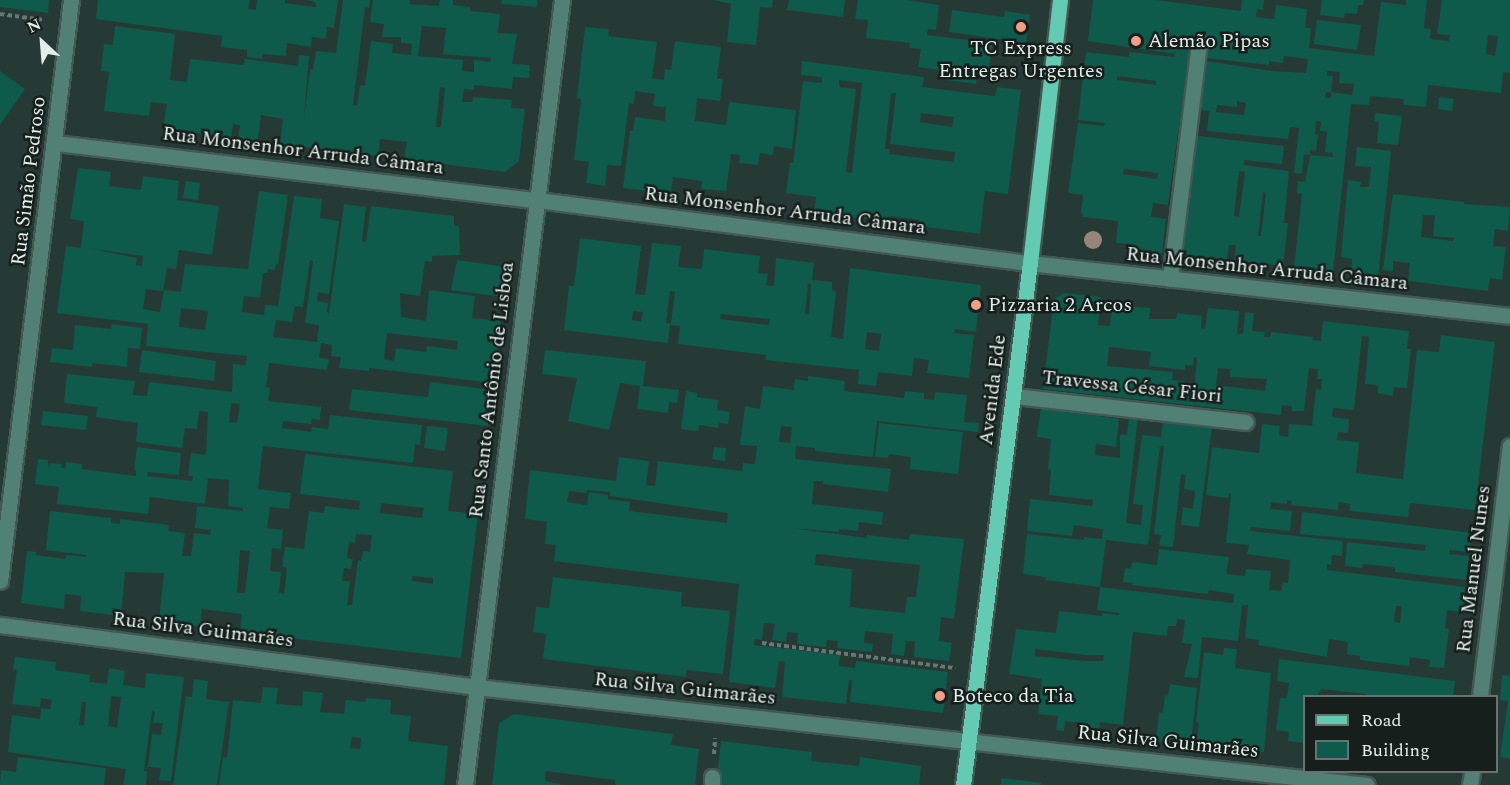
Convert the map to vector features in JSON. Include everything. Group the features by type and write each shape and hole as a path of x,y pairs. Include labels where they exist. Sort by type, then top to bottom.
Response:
{"main road":[{"name":"Avenida Ede","path":"963,785 1014,396 1060,0"}],"street":[{"name":"Rua Simão Pedroso","path":"0,581 56,142 71,0"},
{"name":"Rua Santo Antônio de Lisboa","path":"465,785 562,0"},
{"path":"1170,279 1199,43"},
{"name":"Rua Monsenhor Arruda Câmara","path":"56,142 1030,263 1510,316"},
{"name":"Travessa César Fiori","path":"1014,396 1246,422"},
{"name":"Rua Manuel Nunes","path":"1480,695 1510,446"},
{"name":"Rua Silva Guimarães","path":"0,625 476,687 1367,785"}],"path":[{"path":"0,14 69,23"},
{"path":"762,643 978,671"},
{"path":"712,781 716,713"}],"building":[{"path":"0,0 49,0 48,13 0,7"},
{"path":"98,0 250,0 248,9 256,10 257,0 285,0 285,3 316,7 316,3 307,0 338,0 334,28 327,27 326,39 312,37 311,47 287,43 286,56 262,54 262,59 247,57 247,50 221,47 222,36 96,19"},
{"path":"343,0 370,0 369,8 365,7 353,105 357,106 360,85 365,86 371,41 393,44 392,53 411,55 412,44 401,43 401,37 382,37 384,24 370,22 373,0 410,0 410,4 439,6 440,0 453,0 453,5 470,7 470,11 500,14 498,33 517,34 512,64 530,65 529,78 513,77 512,89 474,85 474,90 464,89 462,102 472,102 473,97 512,100 511,108 525,109 519,161 505,172 404,159 407,142 380,139 378,156 280,144 283,119 261,115 258,141 238,138 240,125 233,124 231,138 163,128 167,104 151,102 149,116 104,111 109,72 101,71 104,44 113,45 115,26 175,34 170,80 187,82 190,59 244,65 245,59 298,66 299,55 309,56 304,119 310,69 313,70 316,51 336,53","holes":["422,26 446,28 443,54 491,58 490,62 474,60 474,72 462,71 463,60 418,56","440,87 445,88 441,127 436,127"]},
{"path":"502,0 538,0 537,7 501,4"},
{"path":"714,0 773,0 772,8 760,7 756,45 727,42 731,4"},
{"path":"789,0 845,0 843,17 787,10"},
{"path":"858,0 908,0 939,5 936,30 928,29 927,35 992,43 988,76 977,75 976,84 946,80 947,71 918,67 921,49 909,48 910,43 866,38 868,20 855,19"},
{"path":"1093,0 1156,0 1241,11 1242,0 1264,0 1263,10 1257,9 1256,17 1274,19 1276,5 1307,9 1305,28 1311,28 1309,48 1374,56 1381,2 1406,5 1406,0 1427,0 1424,28 1431,29 1430,39 1449,41 1450,35 1437,34 1442,0 1510,0 1510,73 1503,72 1501,93 1428,85 1426,107 1403,105 1404,99 1370,96 1369,105 1351,104 1333,272 1294,268 1302,194 1297,193 1298,181 1305,182 1310,155 1304,154 1302,174 1294,173 1299,128 1290,127 1288,139 1207,131 1209,111 1200,110 1206,61 1272,71 1306,73 1308,59 1284,56 1283,63 1269,61 1269,65 1207,58 1209,36 1192,34 1168,205 1153,203 1151,217 1166,219 1162,254 1136,250 1136,245 1116,243 1118,221 1083,217 1081,213 1083,195 1068,193 1078,123 1104,126 1105,123 1078,120 1086,52 1129,57 1129,52 1175,57 1175,54 1088,41","holes":["1488,35 1498,36 1495,56 1486,54","1327,71 1340,72 1339,83 1354,84 1352,95 1331,92 1333,76 1327,76","1117,76 1156,81 1156,85 1117,80","1326,92 1331,92 1331,98 1325,98","1237,101 1246,103 1244,115 1216,112 1217,105 1237,107","1316,121 1321,122 1320,131 1327,132 1325,152 1333,153 1333,157 1310,155 1310,150 1316,151 1318,134 1315,134","1124,169 1158,173 1157,179 1123,174"]},
{"path":"1322,0 1364,0 1363,5 1358,5 1357,14 1345,13 1344,18 1320,15"},
{"path":"952,10 1004,17 1005,11 1030,15 1026,43 949,32"},
{"path":"1317,20 1361,25 1357,50 1314,44"},
{"path":"585,27 609,29 608,36 657,42 652,78 664,80 665,69 671,70 675,41 721,47 717,78 723,79 720,101 697,98 695,121 726,125 729,102 796,110 792,149 774,146 773,155 760,153 758,165 739,163 740,155 731,154 726,191 701,189 702,181 673,177 671,194 623,188 630,131 633,131 635,117 665,121 666,107 653,106 655,94 635,91 634,104 629,103 621,166 607,165 605,186 586,183 589,162 574,160 581,99 577,98"},
{"path":"802,61 924,77 922,87 995,96 997,87 1021,90 1008,194 985,191 980,234 919,226 920,220 890,216 889,222 814,212 816,197 786,193 790,163 793,163 803,81 822,83 822,77 801,75","holes":["839,80 862,83 852,173 846,172 856,89 839,87","891,93 896,93 890,144 955,152 954,162 889,154 890,149 885,149","921,113 954,117 952,127 920,122"]},
{"path":"0,71 25,89 0,125"},
{"path":"1439,97 1454,99 1452,111 1438,109"},
{"path":"1375,113 1402,116 1398,145 1377,143 1379,122 1374,121"},
{"path":"1197,136 1284,146 1282,164 1244,160 1244,165 1289,171 1284,223 1288,223 1283,266 1234,260 1236,245 1229,245 1227,259 1182,254","holes":["1239,171 1245,172 1239,217 1234,216","1263,192 1266,193 1261,236 1258,236"]},
{"path":"1357,147 1391,151 1378,278 1351,274 1352,259 1341,257 1348,180 1361,182 1360,187 1369,187 1371,167 1355,166"},
{"path":"78,168 111,172 109,186 141,190 143,176 179,181 177,200 219,206 212,255 179,250 176,269 167,268 163,291 146,289 143,309 160,312 164,290 181,292 185,264 248,269 259,191 288,195 278,265 276,264 275,270 268,269 267,273 263,273 260,298 244,296 242,312 264,315 265,305 278,306 294,196 322,199 320,218 339,221 329,294 318,292 317,301 328,303 327,312 329,313 344,204 366,207 362,241 366,242 371,206 454,216 454,226 459,226 460,255 432,256 432,262 425,261 420,296 400,293 401,317 426,321 429,290 475,296 472,318 501,321 493,383 369,368 369,371 339,368 341,357 331,356 332,345 321,343 319,358 329,359 327,370 269,363 266,387 270,388 268,401 321,407 320,420 312,419 311,424 283,421 282,428 311,432 312,427 328,429 330,415 422,425 420,445 415,444 413,463 263,446 258,489 291,493 289,509 270,507 267,528 283,530 281,549 272,548 270,571 281,572 279,593 284,594 287,568 282,567 285,547 304,549 309,511 324,513 325,506 359,510 360,501 300,494 305,454 453,471 448,511 478,514 461,658 240,632 242,614 202,609 200,627 159,621 164,573 125,572 121,616 80,611 81,596 65,594 64,609 21,603 27,551 36,552 36,555 65,559 66,555 86,557 86,555 46,550 50,511 111,518 111,523 120,524 120,519 169,525 168,531 185,533 182,556 191,556 194,533 210,535 211,530 195,528 197,506 243,511 243,508 228,506 229,480 208,478 205,504 150,497 148,514 57,504 59,487 35,484 38,459 48,460 49,469 50,463 62,464 61,468 66,468 66,462 82,464 82,469 136,476 134,470 137,447 181,453 179,475 148,472 147,476 192,481 193,476 188,476 191,453 206,455 208,412 199,411 197,429 185,428 182,448 136,442 138,423 96,417 97,407 64,403 67,374 135,381 133,395 147,396 149,382 232,392 233,364 245,365 247,356 146,346 148,324 57,313 66,246 81,248 84,221 70,219","holes":["87,248 143,256 142,266 136,265 137,258","310,260 313,261 305,323 319,325 317,342 273,337 276,320 292,322 295,306 303,307","181,308 208,311 205,330 179,327","387,333 458,341 457,350 427,346 426,352 396,348 394,361 384,359","231,403 240,404 237,423 229,422","381,503 424,508 422,518 380,513","356,534 372,535 370,552 363,551 361,561 358,560 352,605 347,605 350,581 342,581 344,568 351,569 353,559 347,558 349,542 355,543","240,550 250,551 245,593 237,593","412,576 433,578 433,584 412,581"]},
{"path":"186,181 200,183 198,200 183,198"},
{"path":"1393,194 1464,202 1464,204 1510,207 1508,231 1495,229 1493,246 1506,247 1502,280 1490,278 1488,291 1408,281 1410,263 1393,261 1393,271 1383,270","holes":["1423,215 1435,215 1433,236 1454,238 1453,241 1421,237"]},
{"path":"580,238 641,246 635,294 645,295 652,243 681,246 678,267 702,269 704,249 760,256 758,273 768,274 766,285 774,286 776,258 814,263 812,280 832,282 832,290 836,291 831,337 843,339 850,268 981,285 976,332 955,329 954,333 974,335 969,378 927,373 929,360 914,358 912,376 878,372 876,386 858,384 859,370 765,360 766,355 678,344 680,326 670,325 668,343 564,330 569,286 574,286","holes":["808,284 811,284 809,314 805,314","670,291 675,292 671,323 666,323","633,311 643,312 641,322 632,320","721,314 770,319 769,325 720,319","867,332 881,334 879,351 865,349"]},
{"path":"457,260 507,267 504,297 451,290"},
{"path":"1064,293 1101,297 1098,325 1110,326 1112,305 1150,308 1149,319 1176,319 1177,313 1202,316 1201,328 1205,329 1208,308 1239,311 1237,334 1243,334 1245,312 1254,313 1252,331 1265,332 1264,337 1270,337 1271,332 1313,337 1312,340 1321,341 1323,321 1409,331 1407,349 1411,349 1407,388 1394,387 1393,396 1378,393 1378,385 1365,384 1369,337 1362,336 1354,410 1333,408 1332,417 1349,419 1348,433 1338,432 1337,440 1359,442 1356,473 1403,479 1417,350 1439,352 1441,335 1495,342 1475,510 1410,503 1408,517 1350,511 1350,504 1339,502 1338,510 1291,505 1292,501 1287,500 1287,504 1271,502 1270,509 1292,511 1290,531 1251,527 1250,531 1343,541 1342,556 1332,555 1331,565 1327,564 1327,570 1465,587 1463,612 1447,610 1445,628 1449,629 1444,668 1429,667 1430,660 1410,657 1409,666 1360,660 1360,656 1347,654 1348,642 1329,639 1327,657 1258,645 1259,640 1245,638 1248,605 1242,605 1238,641 1202,637 1198,678 1184,677 1192,644 1182,643 1185,620 1177,619 1176,626 1168,626 1167,636 1133,632 1123,725 1100,722 1099,735 1088,733 1089,724 1065,721 1064,731 1056,730 1058,716 1038,714 1042,679 1009,674 1016,629 1056,633 1059,611 1102,616 1102,613 1119,615 1119,613 1097,610 1100,587 1233,603 1234,594 1209,590 1208,594 1123,582 1125,568 1131,569 1132,562 1157,565 1159,549 1229,557 1226,574 1245,576 1246,569 1271,571 1269,590 1281,591 1283,582 1288,583 1290,560 1247,554 1249,545 1226,543 1231,493 1228,498 1206,495 1212,447 1259,453 1262,424 1280,426 1279,435 1288,437 1289,424 1312,426 1316,389 1321,390 1322,379 1317,379 1318,369 1309,368 1304,411 1292,411 1292,406 1282,405 1281,415 1043,389 1054,299","holes":["1109,347 1151,352 1149,366 1185,370 1185,365 1193,365 1194,358 1197,357 1194,391 1183,390 1185,381 1172,380 1173,372 1107,366","1218,368 1230,369 1230,377 1267,379 1265,391 1216,385","1396,606 1402,606 1400,623 1394,622","1035,649 1104,655 1103,661 1035,656"]},
{"path":"112,324 142,328 140,349 128,348 127,367 92,363 92,367 50,362 52,348 73,350 75,325 111,329"},
{"path":"142,350 216,361 214,381 139,372"},
{"path":"545,350 646,361 643,386 679,390 677,403 669,402 668,413 637,409 640,386 620,383 609,430 568,421 577,378 542,374"},
{"path":"808,376 845,381 844,391 904,398 905,391 924,393 924,399 934,400 935,392 967,395 964,422 979,423 978,432 877,421 873,457 815,451 815,448 796,446 795,459 891,469 888,492 814,481 812,504 883,512 882,525 859,522 858,531 839,529 839,532 791,528 867,538 867,535 909,540 910,534 964,539 954,619 941,617 939,641 952,643 949,661 914,657 915,642 906,641 904,656 891,654 893,634 865,631 864,643 873,644 872,652 837,648 838,641 827,640 826,647 797,644 798,633 787,632 786,642 772,640 775,624 764,623 762,640 755,639 754,645 840,655 839,666 855,668 856,661 948,672 943,713 850,702 852,681 849,680 846,704 782,697 785,662 779,661 775,688 729,682 739,584 554,561 556,545 545,544 547,522 525,519 530,470 616,481 619,457 649,461 646,485 655,486 658,461 742,471 743,463 755,464 757,446 740,445 745,406 760,409 763,386 794,390 795,379 808,381","holes":["781,426 792,427 790,443 779,442","587,490 610,492 610,496 728,513 727,523 629,511 630,502 608,499 608,495 589,492 587,505 567,502 569,491 587,493","816,554 920,565 916,597 907,597 905,613 850,607 852,569 815,565"]},
{"path":"430,382 492,390 488,426 349,410 352,389 428,397"},
{"path":"686,391 697,393 697,397 718,400 717,410 730,412 728,424 719,423 718,428 699,425 698,431 681,429"},
{"path":"1041,407 1119,419 1116,447 1096,444 1095,455 1120,458 1120,435 1127,435 1129,417 1138,418 1126,523 1141,525 1143,505 1133,504 1142,435 1161,437 1163,421 1212,426 1199,527 1181,525 1183,507 1193,509 1195,491 1184,489 1186,475 1181,474 1173,547 1159,546 1161,535 1154,534 1164,446 1160,446 1148,545 1106,540 1100,587 1045,580 1046,577 1023,574 1027,534 1084,540 1084,537 1102,539 1103,529 1074,525 1072,536 1027,531 1030,499 1092,506 1093,500 1049,495 1051,470 1048,469 1051,439 1037,437"},
{"path":"43,411 88,416 86,430 41,425"},
{"path":"879,423 963,432 958,474 910,469 911,457 889,454 888,458 875,457"},
{"path":"427,426 448,428 445,451 424,448"},
{"path":"714,447 726,448 725,461 712,459"},
{"path":"1302,512 1472,533 1470,552 1450,550 1449,554 1469,556 1466,580 1395,572 1395,567 1363,564 1362,568 1345,566 1347,542 1425,551 1426,545 1300,534"},
{"path":"553,577 682,592 681,606 730,611 723,674 686,670 686,677 543,659 546,634 533,632 536,607 549,608"},
{"path":"1224,648 1237,649 1235,668 1271,673 1264,752 1196,745 1199,722 1196,722 1204,652 1223,655"},
{"path":"15,657 56,662 55,670 90,675 89,682 107,684 109,668 125,671 123,685 145,688 146,673 184,677 171,781 159,780 161,768 148,767 152,734 161,735 163,723 153,723 155,712 152,711 144,771 147,771 146,785 123,785 126,769 8,752 12,715 40,719 41,708 50,709 52,700 41,698 40,707 12,704 17,670 13,669","holes":["111,696 121,697 117,728 108,726","82,702 86,702 84,726 79,725"]},
{"path":"1279,659 1455,681 1453,695 1366,695 1321,689 1318,695 1303,695 1303,743 1288,741 1289,732 1276,730 1280,698 1287,698 1289,683 1277,681"},
{"path":"1502,675 1510,676 1510,759 1500,757 1508,701 1500,700"},
{"path":"194,679 208,681 206,699 229,702 217,785 173,785 186,696 192,697"},
{"path":"1170,684 1197,688 1191,744 1156,741 1159,712 1163,713 1165,695 1168,696"},
{"path":"263,687 278,688 276,704 302,706 303,691 323,693 320,712 344,714 346,700 365,702 366,698 391,700 390,714 411,716 408,741 448,746 444,785 219,785 223,757 227,758 233,700 261,703","holes":["352,737 361,738 360,749 350,748"]},
{"path":"514,714 673,734 671,745 699,749 695,785 615,785 615,780 546,771 545,781 564,785 492,785 499,723"},
{"path":"721,741 812,752 811,761 859,766 860,757 921,766 919,785 716,785"},
{"path":"18,757 106,768 104,785 0,785 1,770 16,772"},
{"path":"1001,778 1042,783 1041,785 1001,785"}],"place":[{"name":"TC Express Entregas Urgentes","path":"1021,27"},
{"name":"Alemão Pipas","path":"1136,41"},
{"name":"Pizzaria 2 Arcos","path":"976,305"},
{"name":"Boteco da Tia","path":"940,696"}]}
